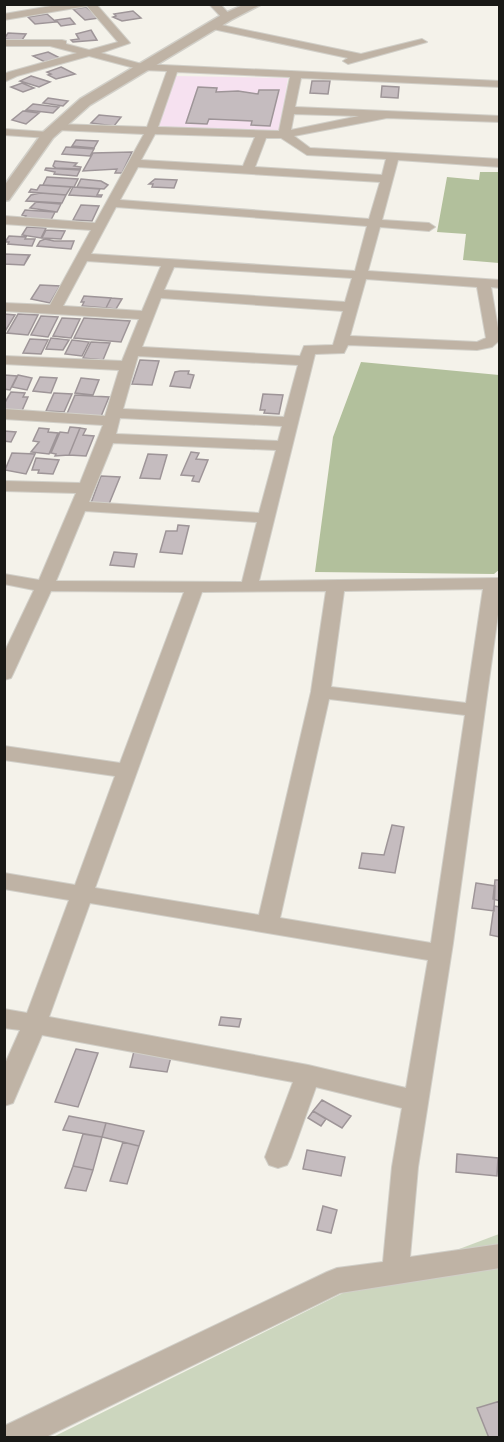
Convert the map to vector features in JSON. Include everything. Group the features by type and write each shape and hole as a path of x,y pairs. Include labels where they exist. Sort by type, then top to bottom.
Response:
{"street":[{"path":"4,17 58,6 84,4"},
{"path":"90,4 125,43"},
{"path":"214,4 227,17"},
{"path":"4,197 52,131 85,102 227,17 256,4"},
{"path":"212,26 359,57"},
{"path":"309,76 359,57 422,42"},
{"path":"4,43 125,43"},
{"path":"4,50 45,43 142,67 309,76 421,98 500,119"},
{"path":"7,75 125,43"},
{"path":"54,310 151,131 172,69"},
{"path":"284,135 296,75"},
{"path":"4,132 151,131 284,135 388,114 421,98 500,84"},
{"path":"289,110 388,114"},
{"path":"248,170 262,134"},
{"path":"284,135 307,151 500,163"},
{"path":"249,587 309,349 339,350 362,275 393,156"},
{"path":"134,163 387,179"},
{"path":"112,203 429,227"},
{"path":"4,220 99,227"},
{"path":"83,257 500,284"},
{"path":"4,674 45,585 107,438 130,358 169,262"},
{"path":"343,340 477,346 487,344 493,339 483,283"},
{"path":"156,294 352,307"},
{"path":"4,306 147,315"},
{"path":"4,360 130,358 305,361"},
{"path":"4,414 290,422"},
{"path":"107,438 284,446"},
{"path":"4,486 85,488"},
{"path":"78,506 266,518"},
{"path":"4,579 45,585 249,587 496,583 405,1167 395,1272"},
{"path":"4,1096 34,1025 195,586"},
{"path":"268,924 321,692 336,586"},
{"path":"321,692 475,710"},
{"path":"4,753 127,771"},
{"path":"4,881 440,953"},
{"path":"4,1018 308,1075 415,1101"},
{"path":"278,1157 308,1075"},
{"path":"11,1437 337,1281 500,1256"}],"shaded area":[{"path":"175,76 288,78 279,132 158,128"}],"green space":[{"path":"480,172 499,172 499,263 463,260 466,234 437,232 447,177 479,180"},
{"path":"361,362 499,375 500,569 494,574 315,572 333,437"},
{"path":"499,1234 499,1437 51,1438 345,1292"}],"building":[{"path":"86,7 99,18 85,20 73,9"},
{"path":"133,11 141,18 122,21 113,17 116,16 114,14"},
{"path":"47,14 56,22 35,24 28,17"},
{"path":"70,18 75,24 61,26 56,20"},
{"path":"91,30 97,40 73,42 71,40 79,39 76,34"},
{"path":"8,33 26,34 22,40 12,41 4,39"},
{"path":"48,52 60,58 45,62 33,56"},
{"path":"61,67 75,74 56,79 48,75 51,74 47,72"},
{"path":"31,76 50,82 39,87 20,81"},
{"path":"312,81 330,81 328,94 310,93"},
{"path":"22,83 34,88 23,92 11,87"},
{"path":"382,86 399,87 398,98 381,97"},
{"path":"198,87 217,88 216,92 238,91 258,94 259,90 279,90 270,126 251,125 252,121 209,119 207,124 186,123"},
{"path":"48,98 68,101 63,106 43,103"},
{"path":"33,104 59,107 53,113 26,110"},
{"path":"23,111 39,113 26,124 12,120"},
{"path":"99,115 121,117 114,126 91,123"},
{"path":"76,140 98,141 94,148 72,146"},
{"path":"66,147 94,149 90,156 62,154"},
{"path":"132,152 122,173 115,173 117,169 83,171 93,153"},
{"path":"55,161 77,163 74,166 81,167 80,169 56,168 53,166"},
{"path":"46,168 80,170 77,176 54,174 55,172 45,170"},
{"path":"47,177 78,179 74,187 43,185"},
{"path":"81,179 101,181 108,185 104,189 77,187"},
{"path":"155,179 177,180 174,188 152,187 153,184 149,184"},
{"path":"40,185 71,187 66,195 29,192 31,189 37,190"},
{"path":"73,187 100,189 97,195 102,195 101,197 69,195"},
{"path":"40,193 66,195 62,203 26,201 31,195"},
{"path":"36,202 61,204 57,212 30,208"},
{"path":"81,205 99,206 92,221 73,220"},
{"path":"25,210 55,212 51,220 24,218 26,216 22,215"},
{"path":"27,227 46,228 41,238 22,235"},
{"path":"46,230 65,231 61,239 42,238"},
{"path":"9,236 35,239 32,246 8,244 9,242 5,242"},
{"path":"45,239 74,241 71,249 37,246"},
{"path":"4,254 29,255 24,265 4,264"},
{"path":"4,254 30,255 24,265 4,264"},
{"path":"40,285 60,286 50,303 31,299"},
{"path":"84,296 111,298 106,308 82,306"},
{"path":"111,298 122,299 116,309 106,308"},
{"path":"4,314 15,315 4,333"},
{"path":"18,314 38,315 28,335 7,333"},
{"path":"41,316 58,317 48,337 31,335"},
{"path":"62,318 80,319 71,338 53,336"},
{"path":"84,318 130,321 121,342 74,338"},
{"path":"51,338 69,340 63,350 46,349"},
{"path":"30,339 48,340 41,354 23,353"},
{"path":"72,340 89,342 82,356 65,354"},
{"path":"91,342 110,343 103,360 83,358"},
{"path":"140,360 159,361 152,385 132,384"},
{"path":"189,371 188,374 194,375 190,388 170,386 175,372"},
{"path":"4,375 17,376 10,390 4,389"},
{"path":"18,375 32,378 27,390 12,387"},
{"path":"40,377 57,378 51,393 33,391"},
{"path":"81,378 99,380 93,395 75,393"},
{"path":"11,392 25,393 23,397 28,397 21,413 4,414 4,404"},
{"path":"54,393 72,394 64,412 46,411"},
{"path":"263,394 283,395 279,414 264,413 265,410 260,410"},
{"path":"75,395 109,397 100,419 66,416"},
{"path":"70,427 80,428 69,455 55,456 56,454 51,453 60,432 68,433"},
{"path":"39,428 58,433 49,454 31,452 39,442 33,441"},
{"path":"80,428 86,429 83,435 94,436 86,456 69,455"},
{"path":"4,431 16,432 11,442 4,441"},
{"path":"191,452 199,453 196,459 208,460 199,482 192,481 194,476 181,475"},
{"path":"12,453 35,454 26,474 5,470"},
{"path":"148,454 167,455 160,479 140,478"},
{"path":"36,458 59,460 53,474 38,473 39,470 32,470"},
{"path":"101,476 120,477 109,504 91,503"},
{"path":"178,525 189,526 182,554 160,552 166,531 177,531"},
{"path":"114,552 137,554 134,567 110,565"},
{"path":"392,825 404,827 395,873 359,868 362,853 384,855"},
{"path":"495,880 500,880 500,901 493,899"},
{"path":"476,883 495,886 494,911 472,908"},
{"path":"494,906 500,907 500,937 490,935"},
{"path":"221,1017 241,1019 239,1027 219,1025"},
{"path":"76,1049 98,1053 78,1107 55,1102"},
{"path":"134,1051 171,1057 167,1072 130,1067"},
{"path":"322,1100 351,1116 342,1128 313,1111"},
{"path":"313,1111 326,1119 321,1126 308,1118"},
{"path":"69,1116 106,1123 102,1137 63,1130"},
{"path":"106,1123 144,1131 139,1146 102,1137"},
{"path":"83,1134 102,1137 93,1170 73,1166"},
{"path":"123,1142 139,1146 127,1184 110,1181"},
{"path":"307,1150 345,1157 341,1176 303,1169"},
{"path":"457,1154 498,1158 497,1176 456,1172"},
{"path":"73,1166 93,1170 86,1191 65,1188"},
{"path":"323,1206 337,1210 331,1233 317,1230"},
{"path":"500,1401 500,1438 489,1438 477,1408"}]}
